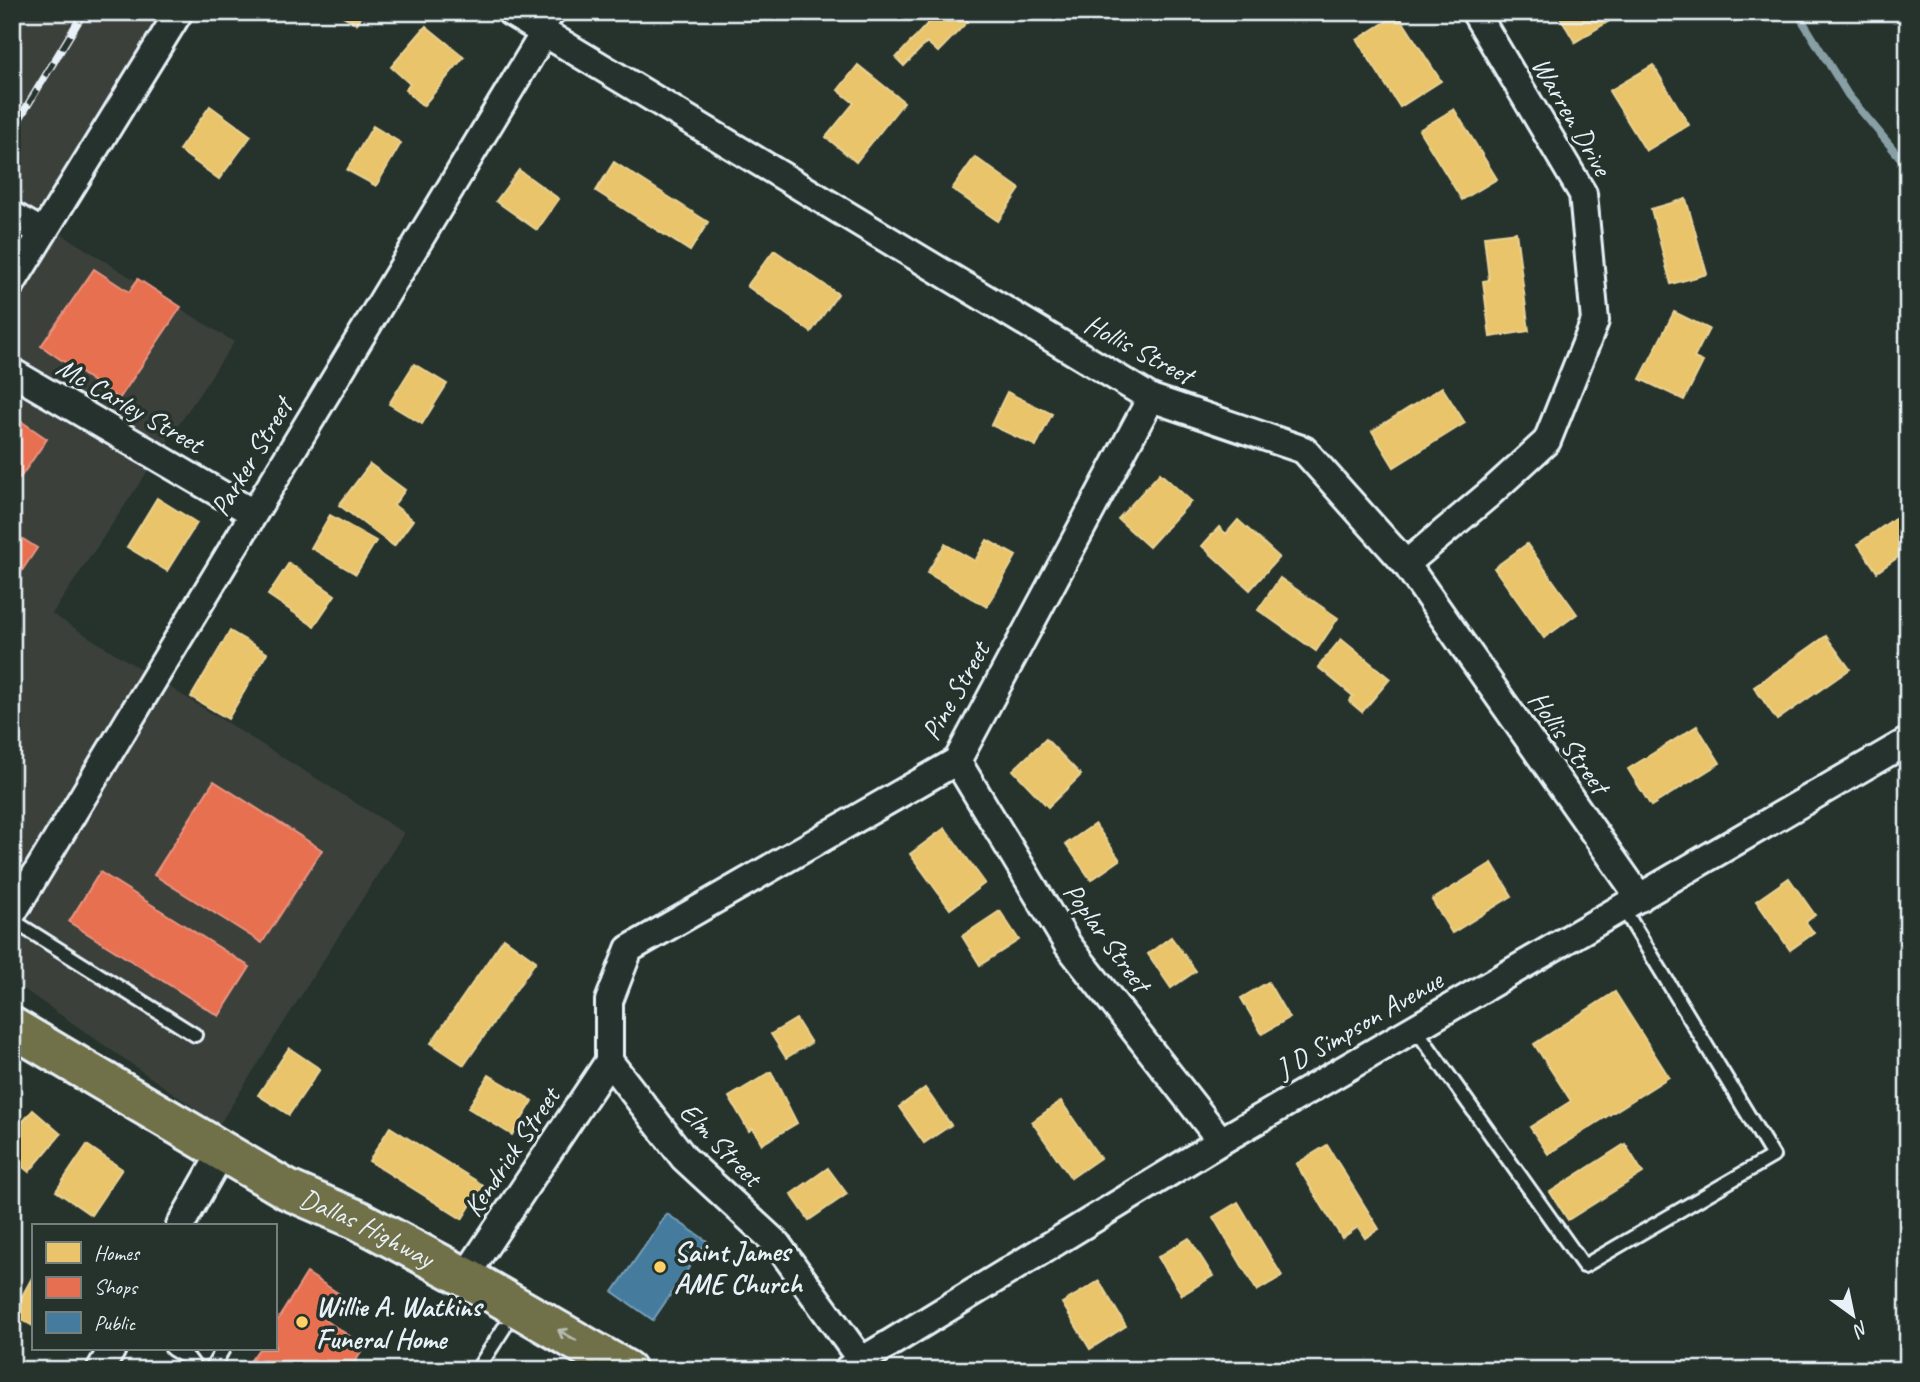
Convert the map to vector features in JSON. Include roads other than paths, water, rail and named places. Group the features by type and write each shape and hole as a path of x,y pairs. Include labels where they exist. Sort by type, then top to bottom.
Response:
{"main road":[{"name":"Dallas Highway","path":"12,1027 288,1190 358,1220 465,1277 626,1370"},
{"name":"Dallas Highway","path":"288,1190 348,1235 574,1370"}],"street":[{"path":"12,283 179,12"},
{"name":"Hollis Street","path":"510,12 552,23 1151,398 1304,450 1405,564 1632,903"},
{"name":"Warren Drive","path":"1405,564 1488,495 1547,440 1595,321 1583,194 1475,12"},
{"name":"Parker Street","path":"12,914 552,23"},
{"path":"12,215 43,233"},
{"name":"Mc Carley Street","path":"12,372 253,513"},
{"name":"Pine Street","path":"609,1061 609,1001 629,949 957,761 1151,398"},
{"name":"J D Simpson Avenue","path":"854,1365 1221,1141 1905,748"},
{"name":"Poplar Street","path":"957,761 1069,945 1221,1141"},
{"name":"Kendrick Street","path":"465,1277 609,1061"},
{"name":"Elm Street","path":"609,1061 684,1158 777,1244 854,1365"},
{"path":"181,1224 222,1152"},
{"path":"100,1370 111,1350"}],"lane":[{"path":"1415,1028 1584,1266 1773,1156 1632,903"},
{"path":"12,920 195,1035"},
{"path":"477,1370 504,1328"},
{"path":"174,1350 189,1359 197,1370"},
{"path":"211,1370 222,1350"}],"waterway":[{"path":"1797,12 1848,95 1908,167"}],"railway":[{"path":"12,131 84,12"}],"place":[{"name":"Saint James AME Church","path":"660,1267"},
{"name":"Willie A. Watkins Funeral Home","path":"302,1322"}]}
